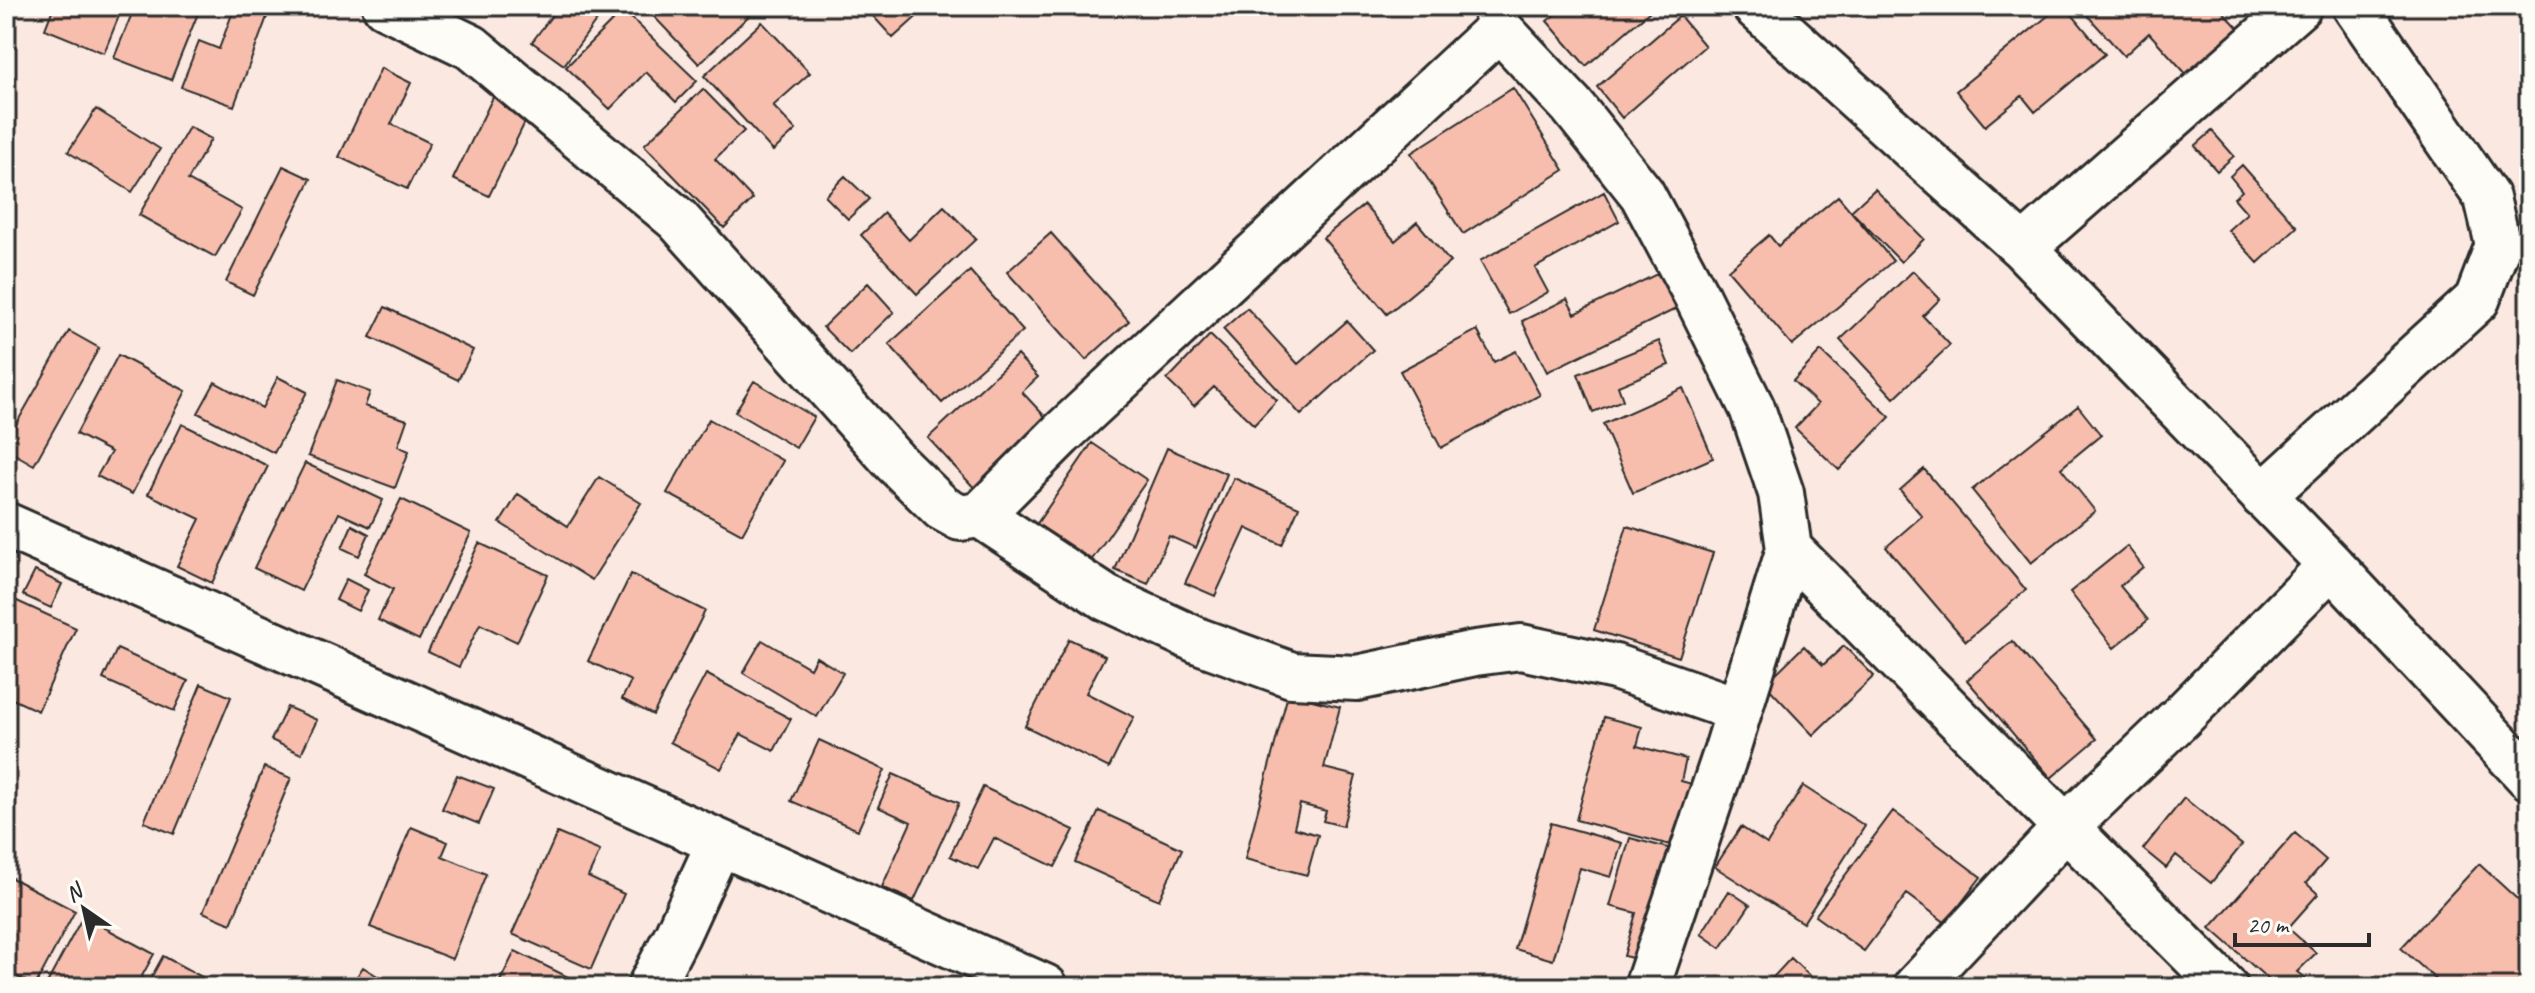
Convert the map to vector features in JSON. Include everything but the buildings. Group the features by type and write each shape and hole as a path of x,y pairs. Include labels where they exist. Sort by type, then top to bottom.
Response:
{"street":[{"path":"385,6 471,47 677,219 894,461 942,508 960,518 980,515 1497,17 1642,194 1752,408 1781,493 1789,549 1647,987"},
{"path":"2023,248 2299,6"},
{"path":"2263,496 2477,300 2498,245 2487,198 2355,6"},
{"path":"1767,10 2023,248 2523,759"},
{"path":"980,515 1106,598 1199,641 1292,675 1357,678 1475,653 1521,647 1615,667 1739,710"},
{"path":"6,525 1045,987"},
{"path":"1789,549 2225,987"},
{"path":"1916,987 2065,828 2181,717 2331,565"},
{"path":"650,987 719,843"}]}
